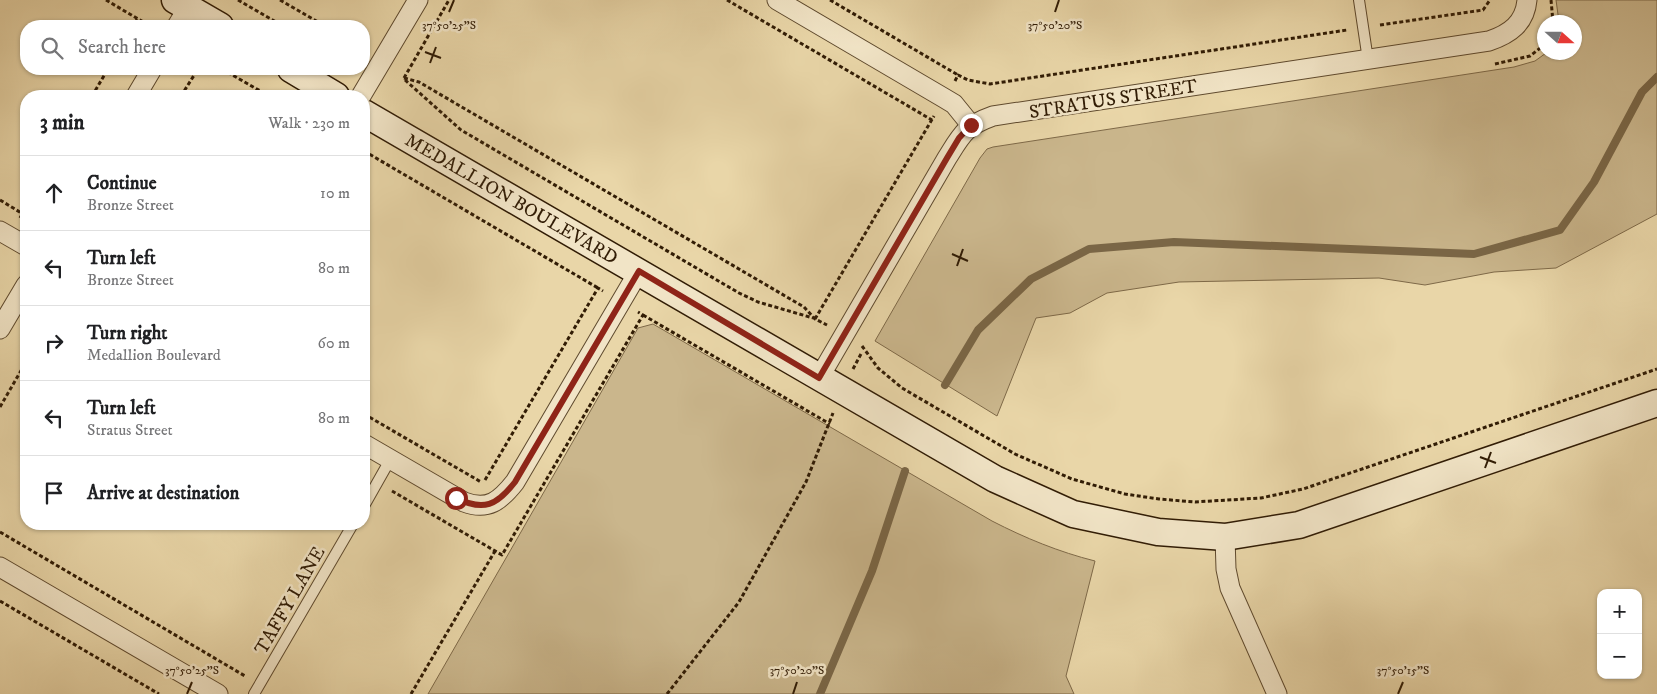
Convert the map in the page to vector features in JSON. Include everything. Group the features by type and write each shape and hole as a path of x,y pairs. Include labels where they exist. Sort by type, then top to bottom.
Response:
{"street":[{"path":"366,90 418,0"},
{"path":"777,0 954,104 971,125"},
{"name":"STRATUS STREET","path":"830,384 951,151 959,138 971,125 993,116 1489,41 1502,36 1518,25 1523,16 1526,0"},
{"path":"180,11 204,20"},
{"path":"140,90 148,75"},
{"path":"301,75 326,90"},
{"name":"MEDALLION BOULEVARD","path":"370,116 995,479 1073,514 1158,532 1225,537 1298,525 1657,403"},
{"path":"0,232 20,243"},
{"path":"370,448 456,498 472,505 489,505 497,501 507,493 515,482 639,271"},
{"path":"0,329 20,294"},
{"path":"1225,537 1226,569 1230,588 1276,694"},
{"path":"0,567 218,694"}],"lane":[{"path":"1359,0 1368,60"},
{"path":"370,495 390,460"},
{"name":"TAFFY LANE","path":"254,694 350,530"}],"path":[{"path":"106,0 137,19"},
{"path":"238,0 273,20"},
{"path":"280,0 315,20"},
{"path":"404,78 449,0"},
{"path":"727,0 932,120"},
{"path":"830,0 958,75"},
{"path":"1550,0 1552,15"},
{"path":"1494,64 1530,56 1537,50"},
{"path":"96,90 104,75"},
{"path":"186,90 194,75"},
{"path":"233,75 259,90"},
{"path":"404,78 419,82 804,307 815,319 758,302 731,288 461,130 404,78"},
{"path":"370,155 830,424"},
{"path":"0,200 20,213"},
{"path":"370,417 483,483 598,288"},
{"path":"617,359 643,315"},
{"path":"667,694 739,602 806,482 830,424 830,384 864,348 878,368 902,388 1015,454 1045,469 1125,494 1195,502 1261,498 1302,489 1657,369"},
{"path":"0,407 20,372"},
{"path":"0,532 260,684"},
{"path":"411,694 495,551"},
{"path":"0,601 159,694"}],"shaded area":[{"path":"1556,0 1657,0 1657,214 1556,268 1494,272 1425,285 1379,278 1179,282 1107,293 1070,313 1036,318 997,416 875,341 980,158 987,149 1514,67 1537,60 1582,60 1582,15 1558,15"},
{"path":"653,324 992,521 1042,544 1095,561 1066,676 1074,694 428,694 638,328"}],"waterway":[{"path":"945,385 978,330 1031,279 1089,249 1174,242 1474,254 1560,230 1594,182 1642,92 1657,77"},
{"path":"820,694 872,571 905,471"}],"route":[{"path":"456,498 472,505 480,506 489,505 507,493 639,271 819,378 959,138 971,125"}]}
